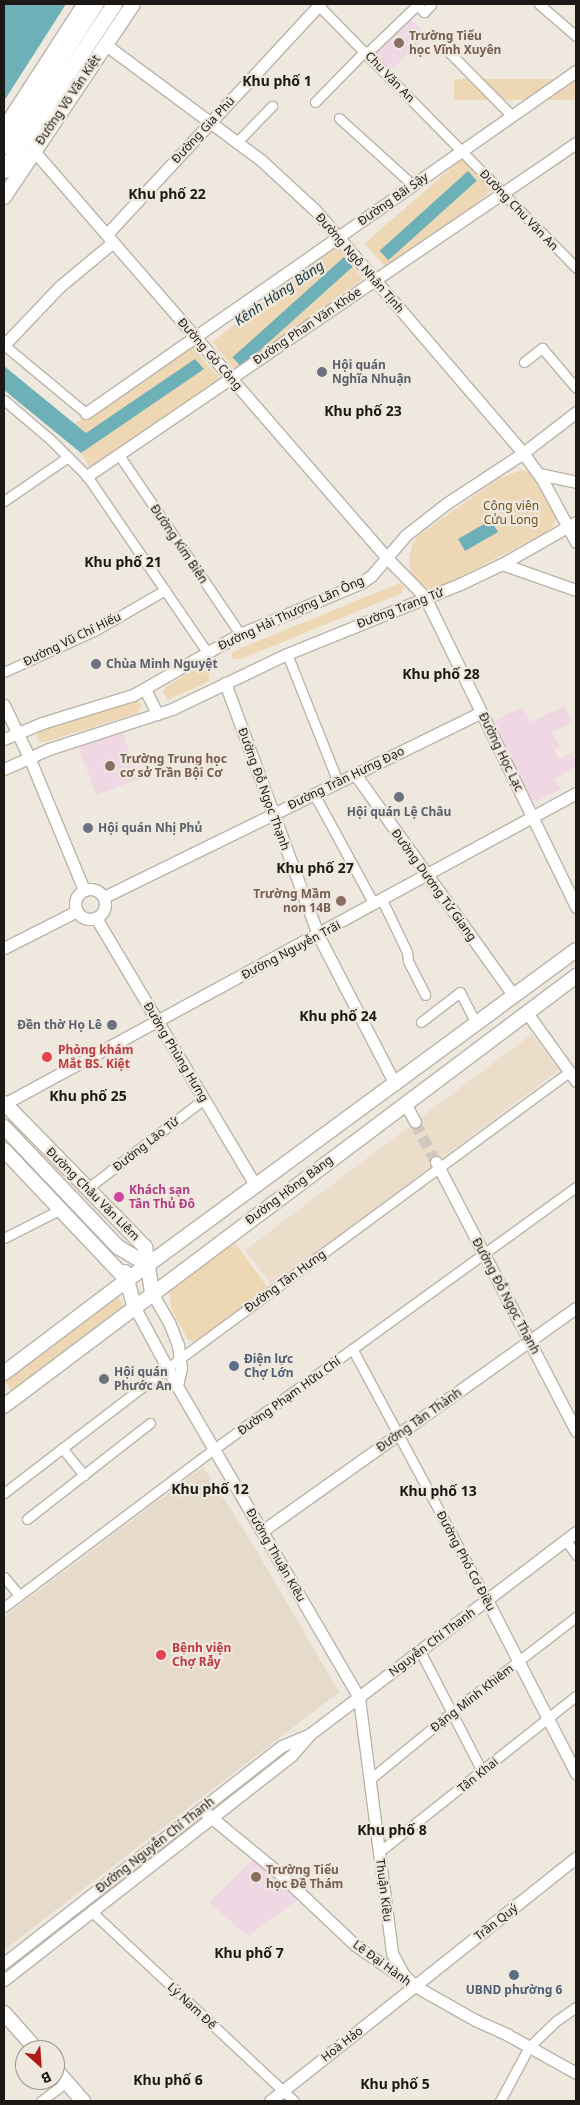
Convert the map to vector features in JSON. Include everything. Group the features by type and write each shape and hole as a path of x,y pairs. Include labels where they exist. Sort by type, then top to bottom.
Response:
{"highway":[{"path":"4,146 96,4"},
{"name":"Đường Võ Văn Kiệt","path":"4,170 114,4"}],"main road":[{"path":"4,129 85,4"},
{"name":"Đường Võ Văn Kiệt","path":"4,197 133,4"},
{"name":"Đường Hồng Bàng","path":"4,1373 127,1280 576,950"},
{"name":"Đường Hồng Bàng","path":"4,1406 134,1306 576,976"},
{"path":"514,996 527,1013"},
{"path":"395,1084 405,1103"},
{"name":"Đường Châu Văn Liêm","path":"4,1104 146,1247 148,1265"},
{"name":"Đường Châu Văn Liêm","path":"4,1127 118,1247 148,1265"},
{"path":"4,1150 127,1280"},
{"path":"256,1186 268,1206"},
{"path":"61,1209 88,1188"},
{"name":"Đường Châu Văn Liêm","path":"118,1247 134,1306"},
{"path":"148,1265 152,1293"},
{"path":"4,2013 28,2040"},
{"path":"66,2082 83,2101"}],"street":[{"name":"Chu Văn An","path":"318,4 463,151"},
{"name":"Đường Gia Phú","path":"4,345 59,287 110,238 210,123 318,4"},
{"path":"539,4 576,36"},
{"path":"315,102 366,52 418,6 424,12 431,5"},
{"name":"Đường Ngô Nhân Tịnh","path":"106,45 289,184 339,237 523,453 572,524 576,542"},
{"path":"447,50 512,116"},
{"name":"Đường Bãi Sậy","path":"86,413 576,72"},
{"path":"236,143 272,106"},
{"path":"339,118 413,185"},
{"name":"Đường Phan Văn Khỏe","path":"88,476 576,143"},
{"name":"Đường Gò Công","path":"34,151 386,558 425,597"},
{"name":"Đường Chu Văn An","path":"463,151 576,268"},
{"path":"4,345 86,413"},
{"path":"524,362 542,348 576,388"},
{"path":"4,400 88,476 207,652"},
{"name":"Đường Hải Thượng Lãn Ông","path":"4,738 124,698 145,689 240,634 361,583 371,576 406,535 447,503 523,453 576,412"},
{"name":"Đường Kim Biên","path":"119,455 240,634"},
{"path":"4,501 68,456"},
{"path":"539,474 576,482"},
{"name":"Đường Trang Tử","path":"225,683 287,654 460,584 502,564 572,524"},
{"path":"502,564 576,590"},
{"name":"Đường Vũ Chí Hiếu","path":"4,672 94,631 164,590"},
{"name":"Đường Học Lạc","path":"425,597 576,907"},
{"path":"287,654 338,782"},
{"path":"4,769 29,757 158,714 225,683"},
{"name":"Đường Đỗ Ngọc Thạnh","path":"225,683 318,935 395,1084"},
{"path":"145,689 158,714"},
{"path":"4,705 29,757 84,890"},
{"name":"Đường Trần Hưng Đạo","path":"104,897 481,712"},
{"name":"Đường Dương Tử Giang","path":"355,774 514,996"},
{"name":"Đường Nguyễn Trãi","path":"4,1104 318,935 576,793"},
{"path":"314,794 407,952 408,961 425,995"},
{"path":"84,890 96,890 104,897 105,909 96,918 87,919 77,911 76,898 84,890"},
{"path":"4,948 77,911"},
{"name":"Đường Phùng Hưng","path":"96,918 256,1186"},
{"path":"421,1022 460,992 476,1023"},
{"path":"527,1013 573,1077"},
{"name":"Đường Tân Hưng","path":"4,1493 167,1367 437,1165 573,1077"},
{"name":"Đường Lão Tử","path":"88,1188 204,1099"},
{"path":"405,1103 415,1122"},
{"name":"Đường Đỗ Ngọc Thạnh","path":"437,1165 576,1431"},
{"name":"Đường Phạm Hữu Chí","path":"4,1607 214,1449 576,1187"},
{"path":"4,1238 61,1209"},
{"path":"152,1293 174,1333 181,1357 178,1386"},
{"name":"Đường Thuận Kiều","path":"134,1306 214,1449 359,1698"},
{"name":"Đường Tân Thành","path":"262,1531 576,1308"},
{"name":"Đường Phó Cơ Điều","path":"353,1350 487,1600 576,1773"},
{"path":"27,1519 150,1423"},
{"path":"62,1448 84,1475"},
{"name":"Nguyễn Chí Thanh","path":"359,1698 576,1532"},
{"path":"566,1540 576,1555"},
{"path":"4,1576 19,1595"},
{"name":"Đặng Minh Khiêm","path":"369,1780 452,1712 576,1617"},
{"path":"420,1651 482,1771"},
{"name":"Tân Khai","path":"379,1852 576,1696"},
{"name":"Đường Nguyễn Chí Thanh","path":"227,1806 291,1756 310,1734 359,1698"},
{"name":"Thuận Kiều","path":"359,1698 392,1953 402,1974 415,1986"},
{"name":"Đường Nguyễn Chí Thanh","path":"4,1963 282,1746 310,1734"},
{"path":"4,1980 227,1806 219,1795"},
{"name":"Lê Đại Hành","path":"201,1809 280,1874 355,1945 415,1986 576,2074"},
{"name":"Trần Quý","path":"415,1986 576,1858"},
{"path":"114,1877 123,1887"},
{"path":"82,1902 91,1911"},
{"name":"Lý Nam Đế","path":"91,1911 294,2101"},
{"name":"Hoà Hảo","path":"270,2101 415,1986"},
{"path":"500,2101 529,2047 556,2021 576,2007"},
{"path":"41,2101 66,2082"}],"shaded area":[{"name":"Trường Tiểu học Vĩnh Xuyên","path":"407,15 427,35 390,72 370,52"},
{"path":"564,706 572,722 551,732 560,746 554,750 559,759 572,753 576,761 576,767 554,779 560,789 537,801 530,799 494,721 523,707 531,722"},
{"name":"Trường Trung học cơ sở Trần Bội Cơ","path":"122,732 139,779 96,795 79,748"},
{"path":"532,1034 559,1070 272,1286 245,1250"},
{"name":"Bệnh viện Chợ Rẫy","path":"203,1467 249,1538 339,1692 4,1950 4,1834 6,1832 4,1830 4,1617"},
{"name":"Trường Tiểu học Đề Thám","path":"256,1856 300,1898 248,1936 209,1903"}],"green space":[{"path":"454,79 576,79 576,100 454,100"},
{"path":"463,158 491,190 393,276 365,243"},
{"path":"336,245 362,279 239,376 212,342"},
{"path":"190,344 220,379 91,469 81,453 86,433 74,424"},
{"name":"Công viên Cửu Long","path":"522,470 528,471 538,478 556,515 556,521 550,530 445,585 430,589 419,584 411,572 409,560 412,545 418,536 498,479"},
{"path":"400,583 404,587 402,593 241,659 233,659 233,652 241,648"},
{"path":"198,667 209,673 209,681 168,700 163,692 165,688"},
{"path":"135,701 142,704 138,713 45,742 40,742 36,738 39,731"},
{"path":"235,1243 268,1288 194,1342 188,1340 171,1308 170,1287"},
{"path":"116,1295 125,1307 12,1392 4,1379"}],"water":[{"path":"6,4 66,4 4,101 4,8"},
{"path":"468,171 477,181 388,260 380,251"},
{"path":"344,257 353,267 241,367 233,357"},
{"path":"195,359 204,369 81,453 4,390 4,366 86,433"},
{"path":"491,520 498,532 465,551 458,539"}],"tunnel":[{"path":"415,1122 436,1162"}],"place":[{"name":"Trường Tiểu học Vĩnh Xuyên","path":"399,43"},
{"name":"Hội quán Nghĩa Nhuận","path":"322,372"},
{"name":"Chùa Minh Nguyệt","path":"96,664"},
{"name":"Trường Trung học cơ sở Trần Bội Cơ","path":"110,766"},
{"name":"Hội quán Lệ Châu","path":"399,797"},
{"name":"Hội quán Nhị Phủ","path":"88,828"},
{"name":"Trường Mầm non 14B","path":"341,901"},
{"name":"Đền thờ Họ Lê","path":"112,1025"},
{"name":"Phòng khám Mắt BS. Kiệt","path":"47,1057"},
{"name":"Khách sạn Tân Thủ Đô","path":"119,1197"},
{"name":"Điện lực Chợ Lớn","path":"234,1366"},
{"name":"Hội quán Phước An","path":"104,1379"},
{"name":"Bệnh viện Chợ Rẫy","path":"161,1655"},
{"name":"Trường Tiểu học Đề Thám","path":"256,1877"},
{"name":"UBND phường 6","path":"514,1975"}],"district":[{"name":"Khu phố 1","path":"277,81"},
{"name":"Khu phố 22","path":"167,194"},
{"name":"Khu phố 23","path":"363,411"},
{"name":"Khu phố 21","path":"123,562"},
{"name":"Khu phố 28","path":"441,674"},
{"name":"Khu phố 27","path":"315,868"},
{"name":"Khu phố 24","path":"338,1016"},
{"name":"Khu phố 25","path":"88,1096"},
{"name":"Khu phố 12","path":"210,1489"},
{"name":"Khu phố 13","path":"438,1491"},
{"name":"Khu phố 8","path":"392,1830"},
{"name":"Khu phố 7","path":"249,1953"},
{"name":"Khu phố 6","path":"168,2080"},
{"name":"Khu phố 5","path":"395,2084"}],"water label":[{"name":"Kênh Hàng Bàng","path":"279,293"}]}
